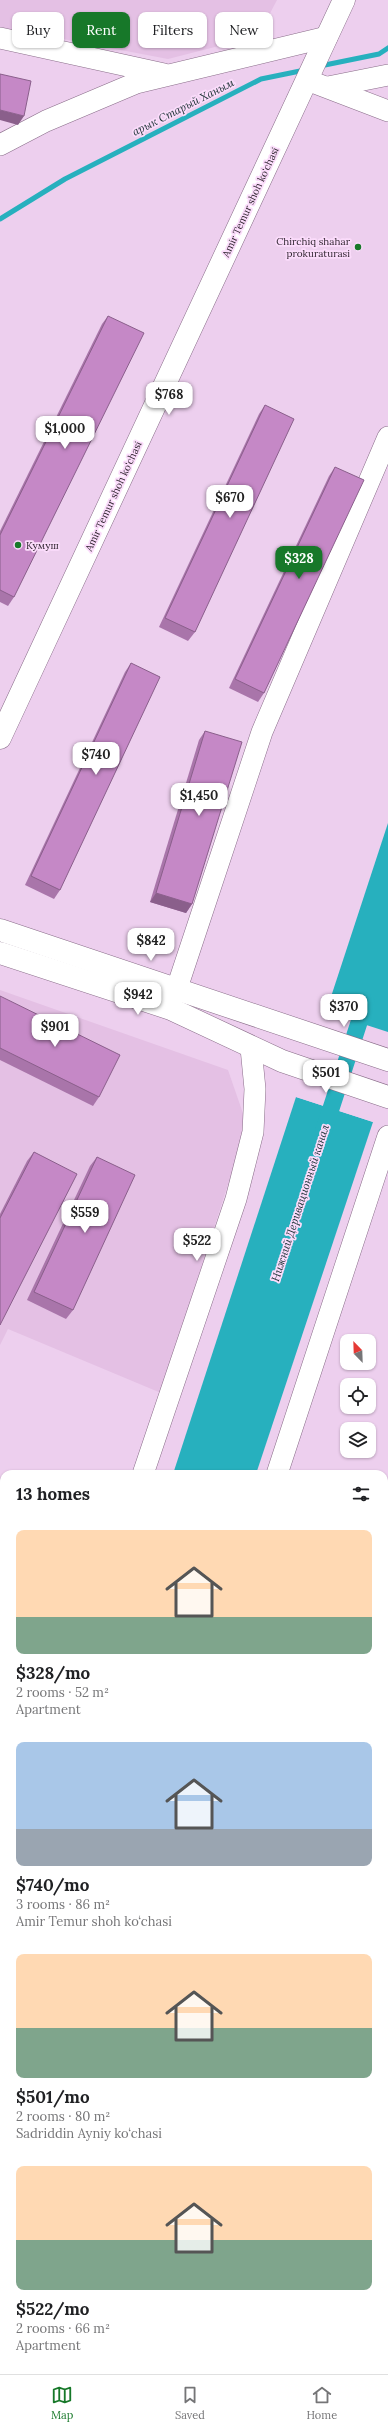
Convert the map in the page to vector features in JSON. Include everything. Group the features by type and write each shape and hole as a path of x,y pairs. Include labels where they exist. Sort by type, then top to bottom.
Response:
{"main road":[{"path":"324,44 344,0"},
{"name":"Amir Temur shoh ko‘chasi","path":"0,738 324,44"},
{"path":"0,930 177,988 290,1028 388,1060"},
{"path":"0,953 171,1009 251,1048 282,1061 385,1096"}],"street":[{"path":"0,38 168,75"},
{"path":"0,145 46,121 136,83 168,75 324,44"},
{"path":"328,87 388,75"},
{"path":"307,80 388,111"},
{"path":"177,988 262,732 388,437"},
{"path":"144,1470 238,1191 253,1132 255,1089 251,1048"},
{"path":"278,1470 388,1136"}],"shaded area":[{"path":"0,0 277,0 271,12 215,12 215,47 168,59 110,48 130,48 130,12 72,12 72,41 64,39 64,12 12,12 12,29 0,27"},
{"path":"0,990 228,1070 247,1125 161,1393 8,1329 0,1345"}],"water":[{"path":"388,823 388,1032 326,1012"},
{"path":"296,1097 373,1122 257,1470 174,1470"}],"pier":[{"path":"296,1095 373,1120 373,1122 296,1097"}],"building":[{"path":"0,74 31,81 24,116 0,110"},
{"path":"108,316 144,333 14,597 0,590 0,535"},
{"path":"265,405 294,419 195,632 165,618"},
{"path":"335,467 364,480 264,693 235,679"},
{"path":"131,663 160,677 60,890 31,876"},
{"path":"205,731 242,742 192,904 156,893"},
{"path":"0,996 120,1055 99,1097 0,1048"},
{"path":"34,1152 77,1174 0,1325 0,1218"},
{"path":"97,1157 135,1175 73,1310 34,1292"}],"waterway":[{"name":"арык Старый Ханым","path":"320,66 379,54 388,48"},
{"name":"арык Старый Ханым","path":"0,219 65,179 261,79 305,70"},
{"name":"Нижний Деривационный канал","path":"324,1130 366,1001"}],"place":[{"name":"Chirchiq shahar prokuraturasi","path":"358,247"},
{"name":"Кумуш","path":"18,545"}]}
